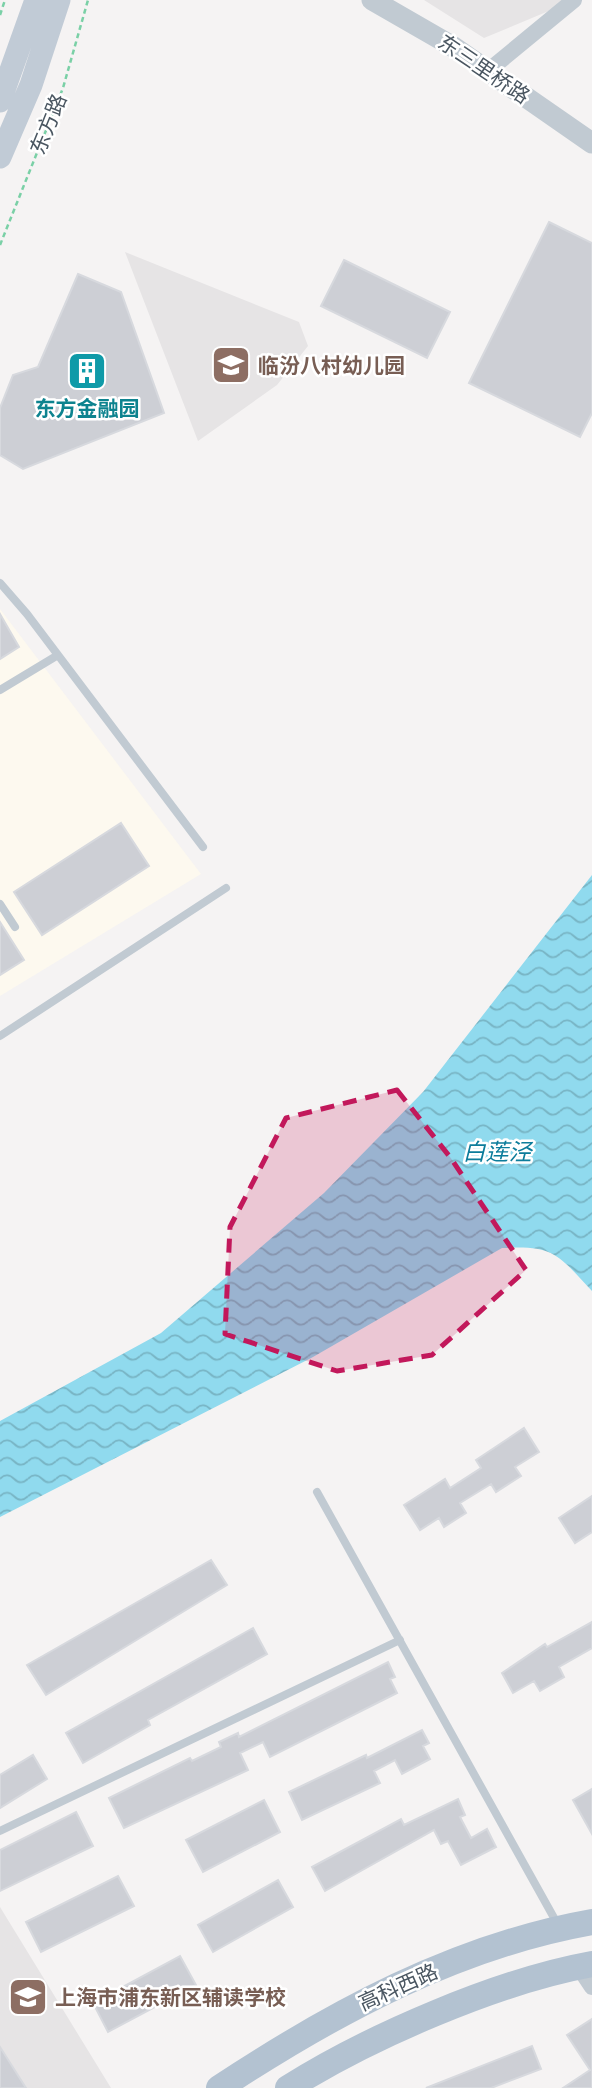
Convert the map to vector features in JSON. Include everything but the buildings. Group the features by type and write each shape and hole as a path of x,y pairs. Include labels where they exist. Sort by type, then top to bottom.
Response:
{"main road":[{"path":"0,102 36,0"},
{"name":"东方路","path":"0,157 31,85 59,0"},
{"name":"高科西路","path":"219,2088 292,2040 371,1998 496,1944 592,1922"},
{"name":"高科西路","path":"288,2088 402,2030 498,1989 587,1972"}],"street":[{"name":"东三里桥路","path":"372,0 452,46 592,143"},
{"path":"488,71 574,0"}],"lane":[{"path":"0,583 203,847"},
{"path":"0,690 58,655"},
{"path":"0,1036 226,888"},
{"path":"0,904 15,927"},
{"path":"317,1492 559,1928"},
{"path":"0,1831 400,1640"}],"path":[{"path":"0,15 5,0"},
{"name":"东方路","path":"0,245 63,88 88,0"}],"highlighted area":[{"path":"397,1090 450,1157 526,1270 432,1355 337,1371 225,1334 230,1227 286,1118"}],"shaded area":[{"path":"424,0 575,0 484,38"},
{"name":"临汾八村幼儿园","path":"125,252 299,322 308,346 277,385 198,441"},
{"path":"0,609 201,874 0,996"},
{"name":"上海市浦东新区辅读学校","path":"0,1907 111,2088 0,2088"}],"water":[{"name":"白莲泾","path":"592,875 592,1291 554,1255 534,1248 502,1248 313,1357 0,1517 0,1421 161,1333 324,1193 423,1092"}],"place":[{"name":"临汾八村幼儿园","path":"231,365"},
{"name":"东方金融园","path":"87,371"},
{"name":"上海市浦东新区辅读学校","path":"28,1997"}]}
